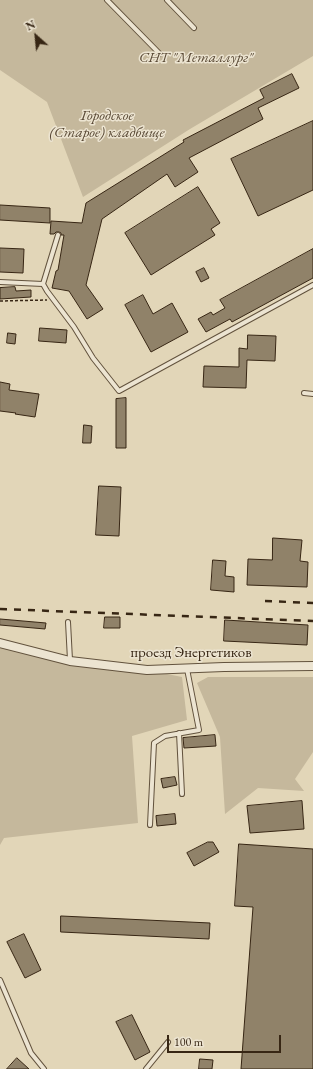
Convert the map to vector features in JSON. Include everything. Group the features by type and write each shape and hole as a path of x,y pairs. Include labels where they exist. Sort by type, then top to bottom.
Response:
{"street":[{"name":"проезд Энергетиков","path":"0,643 70,661 147,670 313,666"}],"lane":[{"path":"107,0 160,54"},
{"path":"167,0 194,28"},
{"path":"58,235 43,284 94,358 119,391 313,285"},
{"path":"0,282 43,284"},
{"path":"304,393 313,394"},
{"path":"68,622 70,661"},
{"path":"150,825 154,743 165,736 199,730 187,668"},
{"path":"179,733 182,794"},
{"path":"0,980 31,1053 44,1069"},
{"path":"146,1069 168,1042"}],"path":[{"path":"0,301 53,300"}],"green space":[{"path":"0,0 313,0 313,56 190,129 83,197 47,102 0,70"},
{"path":"0,643 70,661 147,670 182,677 187,720 132,736 138,823 4,838 0,845"},
{"path":"208,677 313,677 313,752 295,779 304,791 258,788 225,814 220,737 197,683"}],"building":[{"path":"292,74 299,88 258,108 263,119 189,158 198,172 175,187 167,174 102,219 86,285 103,309 87,319 69,291 52,288 56,271 58,270 64,235 61,235 59,232 50,234 51,221 82,223 86,203 184,142 183,140 264,98 260,90"},
{"path":"313,121 313,190 258,216 231,159"},
{"path":"198,187 220,223 211,229 215,235 151,275 125,233"},
{"path":"0,205 50,208 50,223 0,220"},
{"path":"0,248 24,249 23,273 0,272"},
{"path":"313,249 313,278 232,322 230,319 206,332 198,319 211,312 213,315 225,308 220,300"},
{"path":"204,268 209,278 201,282 196,272"},
{"path":"15,287 16,291 31,290 31,297 0,299 0,288"},
{"path":"143,295 153,314 172,303 188,332 151,352 125,305"},
{"path":"40,328 67,330 66,343 39,341"},
{"path":"8,333 16,334 15,344 7,343"},
{"path":"248,335 276,336 275,361 247,360 246,388 203,387 204,366 239,367 239,348 247,349"},
{"path":"0,382 10,384 9,390 39,394 35,417 0,411"},
{"path":"126,398 126,448 116,448 116,399"},
{"path":"84,425 92,426 91,443 83,443"},
{"path":"99,486 121,487 119,536 96,535"},
{"path":"273,538 302,540 300,561 308,562 307,587 247,585 248,559 272,560"},
{"path":"213,560 226,561 225,576 234,577 234,592 211,590"},
{"path":"105,617 120,617 120,628 104,628"},
{"path":"0,619 46,623 45,629 0,625"},
{"path":"225,620 308,625 307,645 224,641"},
{"path":"215,735 216,746 184,748 183,738"},
{"path":"175,777 177,785 163,788 161,779"},
{"path":"302,801 304,829 250,833 247,806"},
{"path":"175,814 176,824 157,826 156,816"},
{"path":"208,842 213,842 219,852 194,866 187,853"},
{"path":"239,844 313,849 313,1069 241,1069 253,907 235,906"},
{"path":"61,916 210,923 209,939 61,932"},
{"path":"24,934 41,970 25,978 7,942"},
{"path":"132,1015 150,1052 135,1060 116,1022"},
{"path":"17,1058 29,1069 7,1069"},
{"path":"200,1059 213,1060 212,1069 199,1069"}],"railway":[{"path":"265,601 313,603"},
{"path":"0,609 313,621"}],"park label":[{"name":"СНТ \"Металлург\"","path":"196,58"},
{"name":"Городское (Старое) кладбище","path":"107,124"}]}
